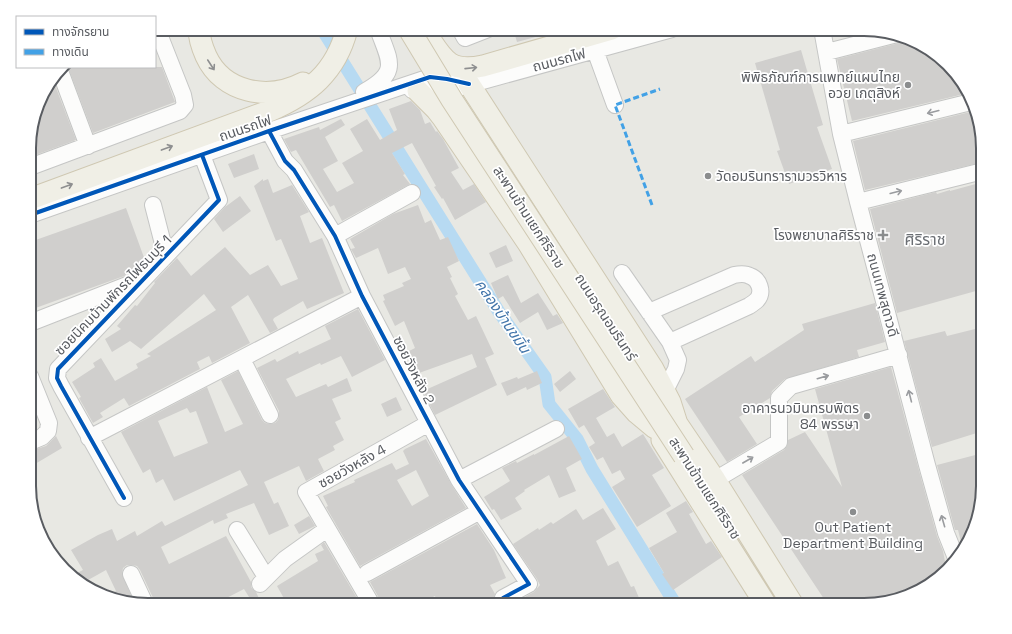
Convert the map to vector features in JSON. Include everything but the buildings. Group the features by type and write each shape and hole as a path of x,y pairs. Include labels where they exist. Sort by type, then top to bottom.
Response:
{"main road":[{"path":"200,36 208,60 216,72 226,82 258,92 284,91 306,82 325,67 344,38"},
{"name":"ถนนอรุณอมรินทร์","path":"401,36 424,74 648,388 677,424 715,480 789,598"},
{"name":"สะพานข้ามแยกศิริราช","path":"413,36 452,100 637,383 710,500 745,550 776,598"},
{"name":"ถนนอรุณอมรินทร์","path":"426,36 453,83 648,388 655,428 762,598"},
{"path":"427,36 446,61 456,67 467,69 484,66 588,36"},
{"path":"36,197 269,111 297,98 308,91 324,75 344,38"},
{"path":"468,84 653,369 648,388"},
{"path":"418,91 443,118 528,243 621,395 637,413 655,428"}],"street":[{"path":"36,165 180,111 185,105 183,95 160,36"},
{"path":"381,36 390,64 385,78 384,89"},
{"name":"ถนนรถไฟ","path":"384,89 418,91 450,90 646,36"},
{"name":"ถนนเทพสุดาวดี","path":"824,36 842,134 858,202 900,356 922,446 946,533 954,553"},
{"path":"827,52 882,38"},
{"path":"595,50 615,105"},
{"name":"ถนนรถไฟ","path":"36,213 330,111 358,98 384,89 430,76 468,84"},
{"path":"62,77 88,146"},
{"path":"842,134 966,103"},
{"name":"ซอยวังหลัง 2","path":"269,131 285,162 294,170 335,236 362,296 459,480 529,584 503,598"},
{"name":"ซอยนิคมบ้านพักรถไฟธนบุรี 1","path":"124,498 89,438 57,378 58,369 219,200 202,155"},
{"path":"858,202 976,173"},
{"path":"335,236 412,193"},
{"path":"153,205 162,240 164,257"},
{"path":"622,273 670,342 678,360 676,369 648,388"},
{"path":"649,312 734,275 749,275 755,279 760,287 760,294 757,300 749,306 670,342"},
{"path":"36,321 145,278"},
{"path":"89,438 362,296"},
{"path":"715,480 779,442 778,398 791,386 900,356"},
{"path":"242,358 270,415"},
{"path":"36,391 49,423 48,431 42,437 36,440"},
{"name":"ซอยวังหลัง 4","path":"368,598 307,494 307,491 429,424"},
{"path":"459,480 556,429"},
{"path":"367,573 480,511"},
{"path":"237,530 263,581 285,559 327,529"},
{"path":"131,574 142,598"}],"waterway":[{"name":"คลองบ้านขมิ้น","path":"326,36 499,312 545,377 549,404 577,439 592,469 672,598"}],"marked path":[{"path":"652,205 615,105 660,89"}],"cycle path":[{"path":"36,213 269,131 430,77 469,84"},
{"path":"269,131 285,161 294,170 335,236 362,296 459,480 529,584 503,598"},
{"path":"124,498 61,386 57,378 58,369 219,200 202,155"}],"place":[{"name":"พิพิธภัณฑ์การแพทย์แผนไทย อวย เกตุสิงห์","path":"908,85"},
{"name":"วัดอมรินทรารามวรวิหาร","path":"708,176"},
{"name":"โรงพยาบาลศิริราช","path":"883,235"},
{"name":"อาคารนวมินทรบพิตร 84 พรรษา","path":"867,416"},
{"name":"Out Patient Department Building","path":"853,512"}],"district":[{"name":"ศิริราช","path":"925,239"}]}
